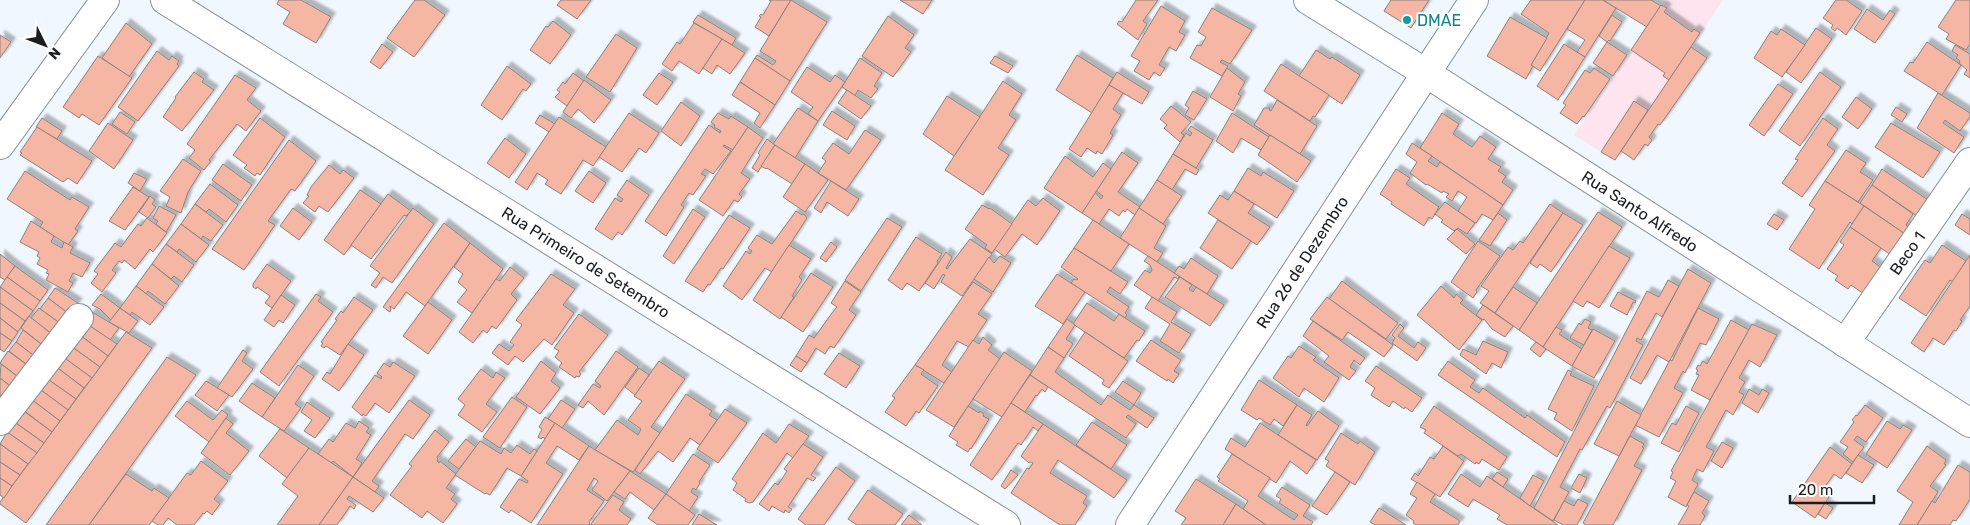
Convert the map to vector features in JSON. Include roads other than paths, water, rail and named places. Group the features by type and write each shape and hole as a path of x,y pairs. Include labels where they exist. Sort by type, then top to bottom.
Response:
{"street":[{"path":"0,145 105,0"},
{"name":"Rua Primeiro de Setembro","path":"165,0 1006,525"},
{"name":"Rua Santo Alfredo","path":"1308,0 1426,73 1970,423"},
{"name":"Rua 26 de Dezembro","path":"1130,525 1474,0"},
{"name":"Beco 1","path":"1845,343 1970,162"},
{"path":"0,421 80,318"}],"place":[{"name":"DMAE","path":"1407,20"}]}
